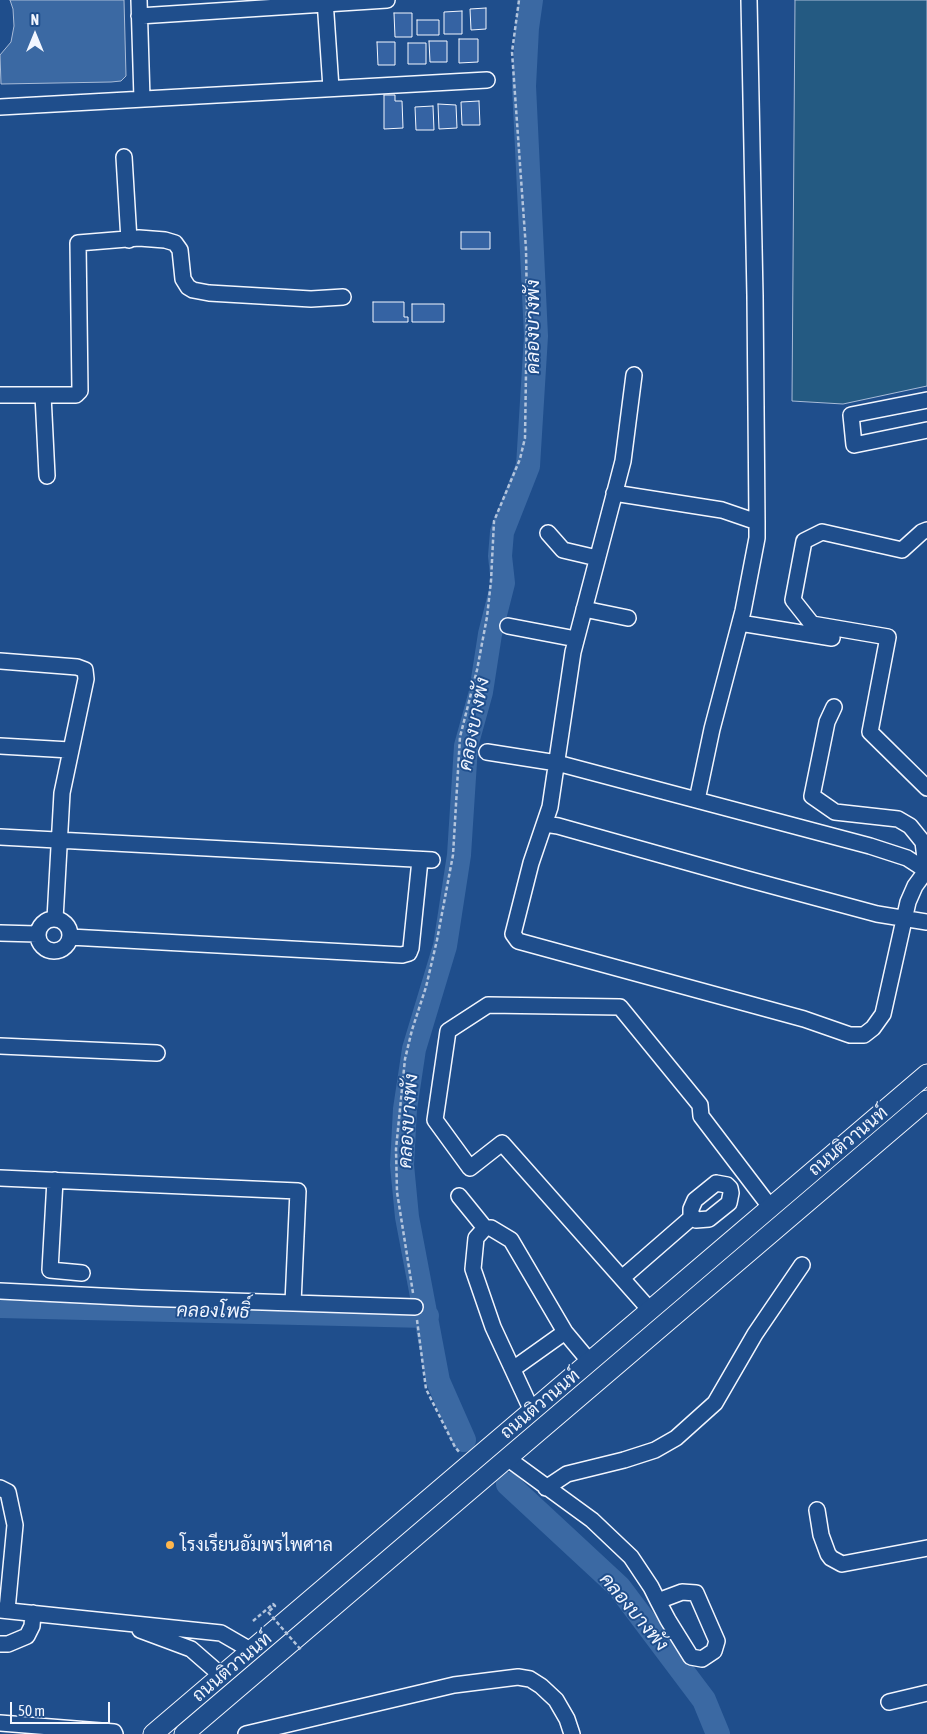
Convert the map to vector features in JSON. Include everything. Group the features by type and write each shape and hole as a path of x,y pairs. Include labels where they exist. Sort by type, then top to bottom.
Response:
{"main road":[{"name":"ถนนติวานนท์","path":"153,1734 927,1074"},
{"name":"ถนนติวานนท์","path":"184,1734 927,1100"}],"street":[{"path":"139,0 142,99"},
{"path":"139,16 325,2 387,0"},
{"path":"697,800 712,729 740,622 757,538 750,0"},
{"path":"325,2 331,88"},
{"path":"0,107 487,80"},
{"path":"124,157 129,240"},
{"path":"0,395 76,395 80,391 78,243 139,238 165,240 175,243 180,250 183,279 188,287 193,290 209,293 311,299 343,297"},
{"path":"634,375 623,461 573,652 551,800 545,824 531,862 514,934 518,941 850,1034 864,1035 873,1028 883,1014 903,918 916,886 927,872 920,831 898,819 835,812 812,796 827,722 834,707"},
{"path":"43,395 47,476"},
{"path":"927,400 851,415 854,444 927,430"},
{"path":"614,493 722,510 757,522"},
{"path":"927,530 922,532 902,550 822,532 804,541 793,600 812,624 888,637 870,732 927,788"},
{"path":"548,533 563,550 597,558"},
{"path":"584,609 628,618"},
{"path":"740,622 834,638"},
{"path":"508,626 576,639"},
{"path":"0,661 77,667 85,670 86,679 62,793 55,919"},
{"path":"0,746 70,750"},
{"path":"487,752 557,763 697,800 907,858 927,872"},
{"path":"545,824 877,914 927,922"},
{"path":"0,837 426,860 411,948 408,953 402,955 70,937"},
{"path":"55,919 66,925 70,937 64,948 57,952 52,952 41,946 37,934 43,923 55,919"},
{"path":"0,932 37,934"},
{"path":"650,1310 502,1143 470,1168 435,1120 448,1030 488,1005 620,1007 700,1105 701,1116 771,1208"},
{"path":"0,1046 157,1053"},
{"path":"730,1188 745,1175"},
{"path":"0,1178 298,1192 293,1303"},
{"path":"55,1180 50,1270 82,1273"},
{"path":"622,1278 691,1218 694,1200 716,1184 722,1183 730,1188 731,1197 728,1203 709,1219 691,1218"},
{"path":"459,1196 485,1228"},
{"path":"532,1411 493,1327 473,1269 476,1238 485,1228 491,1228 511,1240 565,1332 590,1362"},
{"path":"546,1488 567,1474 655,1450 676,1438 715,1403 755,1334 802,1265"},
{"path":"0,1291 415,1307"},
{"path":"513,1369 565,1332"},
{"path":"507,1458 592,1520 621,1547 630,1557 691,1657 702,1659 714,1651 717,1641 696,1594 682,1592 658,1602"},
{"path":"0,1488 8,1492 14,1525 4,1610 221,1633 252,1651"},
{"path":"818,1510 821,1535 828,1554 831,1558 842,1564 927,1548"},
{"path":"0,1644 8,1644 27,1636 32,1626 33,1613"},
{"path":"119,1622 191,1649 222,1676"},
{"path":"246,1734 454,1685 518,1677 530,1678 556,1700 567,1719 572,1734"},
{"path":"889,1702 927,1693"},
{"path":"0,1723 75,1732 114,1732 115,1734"}],"path":[{"path":"415,1307 397,1192 396,1149 405,1059 426,987 453,855 460,737 477,670 487,617 494,521 520,459 525,438 526,249 512,52 519,0"},
{"path":"417,1325 426,1389 455,1447 470,1464"},
{"path":"254,1621 273,1604 274,1606 268,1612 302,1650"}],"shaded area":[{"path":"10,0 124,0 126,76 121,81 111,82 1,84 0,55 11,42 14,26 13,9"},
{"path":"795,0 927,0 927,386 843,404 792,401"}],"building":[{"path":"486,8 486,29 471,30 470,9"},
{"path":"462,11 462,34 444,34 444,12"},
{"path":"394,13 412,13 412,37 395,37"},
{"path":"417,20 439,20 439,35 417,35"},
{"path":"459,39 478,39 478,62 459,63"},
{"path":"429,41 447,41 447,62 430,62"},
{"path":"377,42 395,42 395,65 378,65"},
{"path":"408,43 426,43 426,64 408,64"},
{"path":"384,95 395,95 395,101 402,101 403,128 384,129"},
{"path":"479,101 480,125 462,125 461,102"},
{"path":"438,104 456,105 457,128 439,129"},
{"path":"433,106 434,130 416,130 415,107"},
{"path":"461,232 490,232 490,249 461,249"},
{"path":"373,302 404,302 404,317 408,317 408,322 373,322"},
{"path":"412,304 444,304 444,322 412,322"}],"waterway":[{"name":"คลองบางพัง","path":"464,1440 438,1381 407,1217 402,1165 405,1109 414,1049 445,946 459,855 466,746 481,692 490,634 503,583 500,556 502,532 528,466 536,336 524,86 527,28 531,0"},
{"name":"คลองโพธิ์","path":"0,1306 427,1316"},
{"name":"คลองบางพัง","path":"508,1484 619,1587 704,1700 718,1734"}],"place":[{"name":"โรงเรียนอัมพรไพศาล","path":"170,1545"}]}
